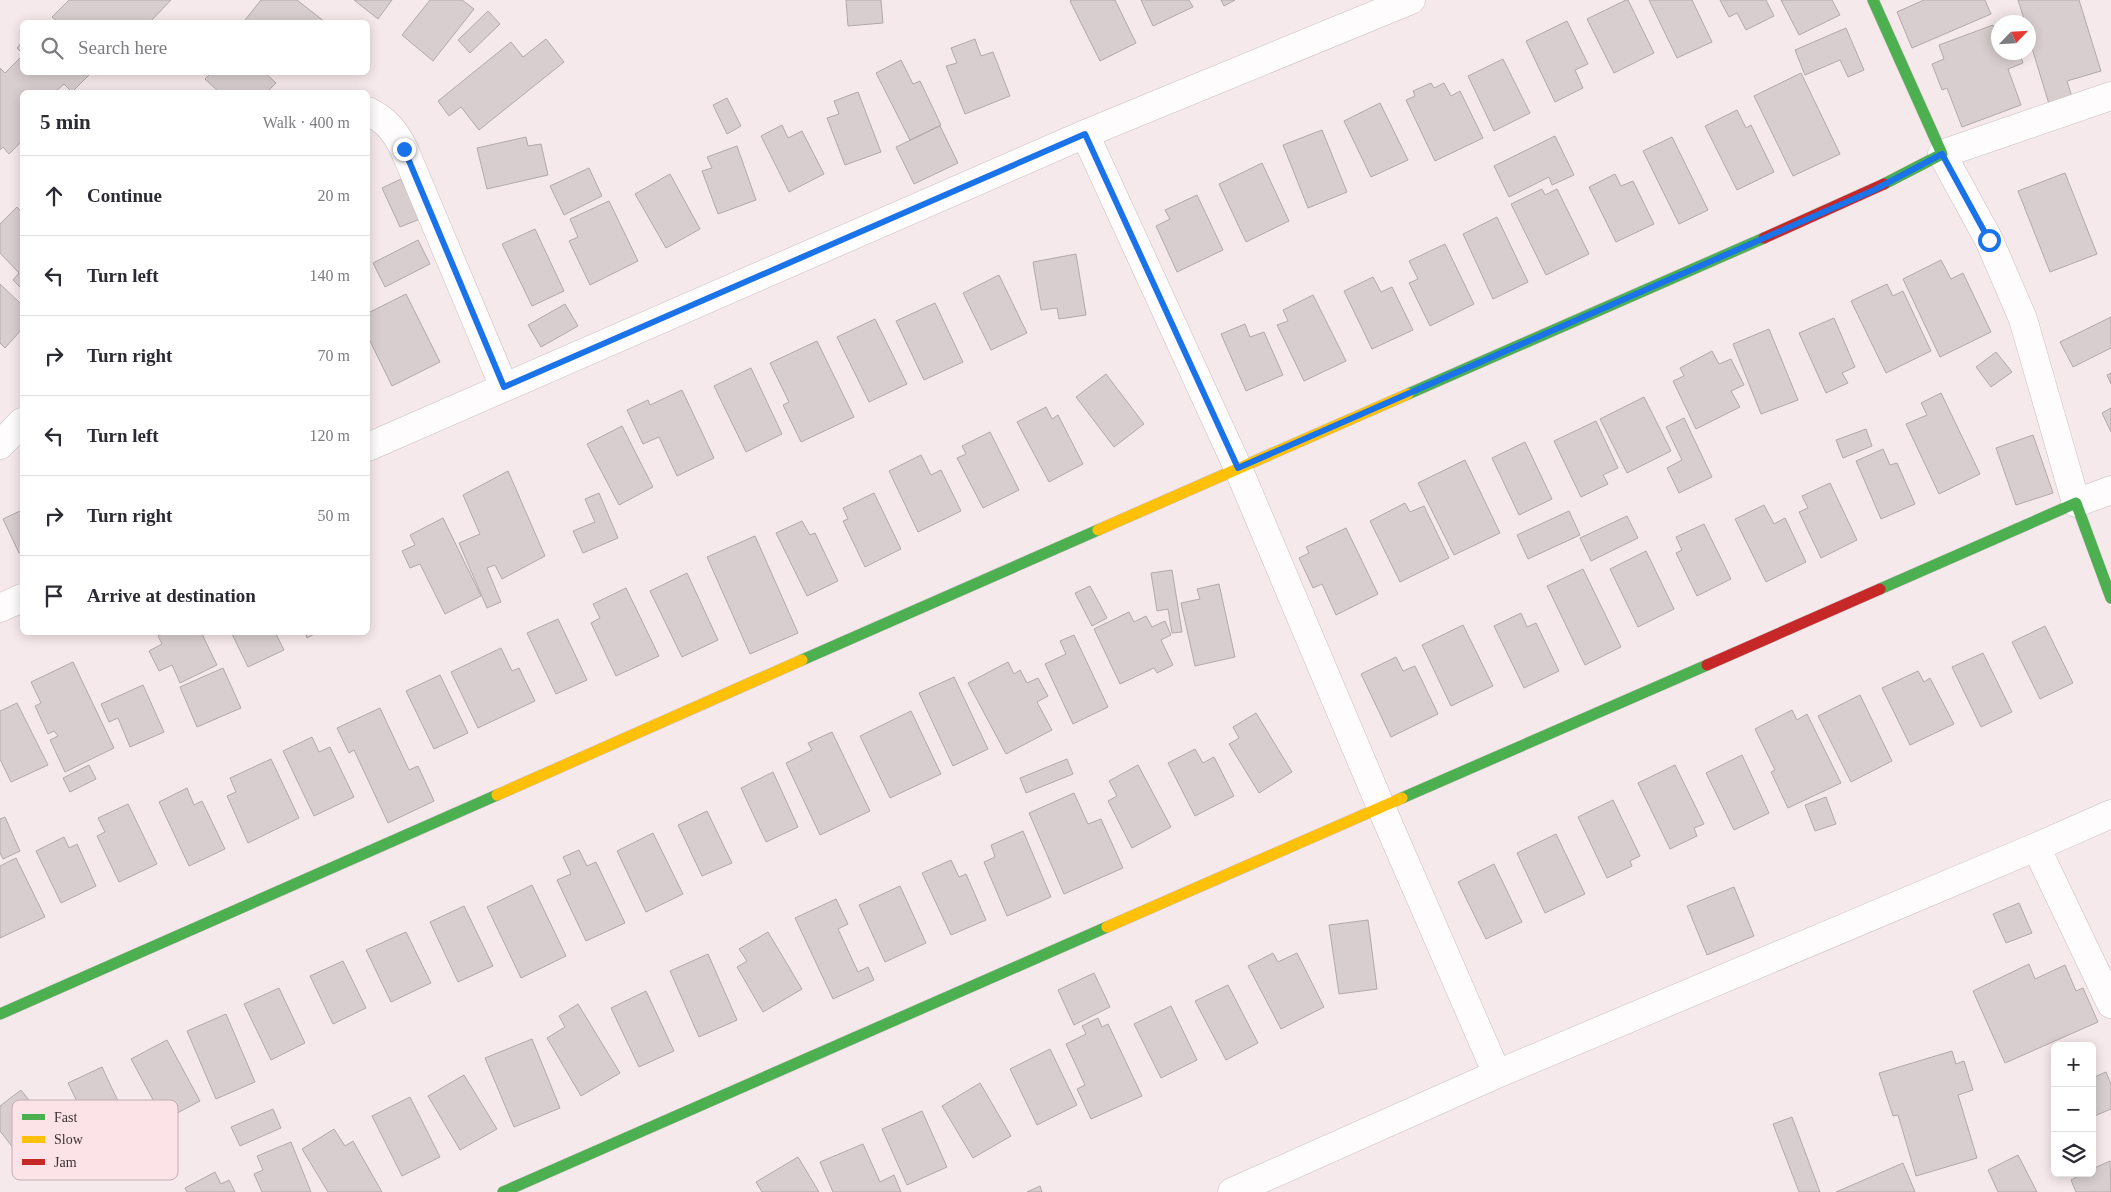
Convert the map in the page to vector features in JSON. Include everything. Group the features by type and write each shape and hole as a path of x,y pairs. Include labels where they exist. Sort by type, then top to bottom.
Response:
{"street":[{"path":"370,446 1085,134 1411,0"},
{"path":"1873,0 1942,154 1989,240 2023,319 2076,503 2111,598"},
{"path":"0,1014 1238,468 1874,190 1942,154 2111,96"},
{"path":"370,112 381,118 394,131 404,149 504,387"},
{"path":"1085,134 1238,468 1381,807 1497,1074"},
{"path":"0,445 20,424"},
{"path":"503,1192 2076,503 2111,490"},
{"path":"0,608 20,599"},
{"path":"1232,1192 1497,1074 2036,848 2111,814"},
{"path":"2036,848 2111,1004"}],"building":[{"path":"69,0 171,0 152,20 56,20 52,17"},
{"path":"261,0 297,0 322,20 245,20"},
{"path":"354,0 392,0 378,19"},
{"path":"430,0 462,0 474,9 433,61 402,35"},
{"path":"846,0 881,0 883,23 848,26"},
{"path":"1071,0 1115,0 1136,43 1100,61"},
{"path":"1141,0 1189,0 1193,7 1153,26"},
{"path":"1221,0 1235,0 1224,6"},
{"path":"1628,0 1654,53 1614,73 1587,19"},
{"path":"1649,0 1692,0 1712,42 1677,58"},
{"path":"1720,0 1766,0 1774,16 1746,30 1737,13 1729,17"},
{"path":"1781,0 1832,0 1840,15 1799,35"},
{"path":"1924,0 1985,0 1991,14 1912,48 1897,12"},
{"path":"2018,0 2079,0 2101,71 2067,81 2072,97 2049,104 2036,60 2036,15 2023,15"},
{"path":"488,11 500,24 470,53 458,40"},
{"path":"1567,21 1588,64 1575,70 1583,88 1555,102 1526,41"},
{"path":"1991,26 1991,60 2022,60 2023,63 2008,69 2021,105 1962,127 1947,88 1942,90 1932,64 1944,59 1939,45"},
{"path":"1846,28 1864,70 1848,77 1840,60 1805,75 1795,50"},
{"path":"546,39 564,62 479,130 461,107 449,116 438,101 511,42 523,57"},
{"path":"975,39 981,56 993,52 1010,96 965,114 946,66 957,63 951,48"},
{"path":"20,58 20,75 89,75 74,90 70,90 64,84 57,90 20,90 20,143 9,154 3,147 0,150 0,68 5,73"},
{"path":"1503,59 1530,113 1494,131 1468,76"},
{"path":"901,60 913,84 920,81 941,125 910,140 876,73"},
{"path":"1801,73 1840,154 1793,176 1754,96"},
{"path":"209,75 267,75 276,83 269,90 217,90 205,79"},
{"path":"1431,83 1434,88 1444,83 1451,96 1460,91 1483,138 1435,161 1406,100 1415,96 1413,91"},
{"path":"858,92 881,152 845,165 827,118 839,114 834,101"},
{"path":"727,98 741,126 727,134 713,105"},
{"path":"1380,103 1408,160 1371,177 1344,121"},
{"path":"1737,110 1746,128 1751,125 1774,172 1737,190 1705,126"},
{"path":"782,125 788,138 802,131 824,174 789,192 761,136"},
{"path":"940,126 958,163 914,184 896,147"},
{"path":"1322,130 1347,192 1308,208 1283,145"},
{"path":"1555,136 1574,175 1552,185 1549,177 1509,197 1494,166"},
{"path":"526,137 528,146 541,144 548,175 487,189 477,148"},
{"path":"1672,137 1708,210 1679,224 1643,151"},
{"path":"737,146 756,200 718,214 702,171 712,168 707,157"},
{"path":"1262,163 1289,221 1246,242 1219,184"},
{"path":"589,168 602,196 564,215 550,186"},
{"path":"2065,173 2097,254 2050,272 2018,191"},
{"path":"670,174 700,229 666,248 635,194"},
{"path":"1615,174 1621,186 1633,181 1654,224 1616,242 1589,187"},
{"path":"401,179 420,219 400,227 382,188"},
{"path":"1542,189 1545,195 1557,189 1589,254 1546,275 1511,204"},
{"path":"1197,195 1223,250 1177,272 1156,226 1170,219 1165,210"},
{"path":"609,201 638,261 590,285 569,241 578,237 570,219"},
{"path":"17,207 20,210 20,287 13,280 19,273 0,253 0,224"},
{"path":"1497,217 1528,282 1493,299 1463,234"},
{"path":"535,229 564,291 532,306 502,244"},
{"path":"418,240 430,264 385,287 373,263"},
{"path":"1445,244 1474,304 1430,326 1409,283 1418,279 1409,261"},
{"path":"1076,254 1086,315 1059,319 1057,308 1041,310 1033,262"},
{"path":"1941,260 1951,279 1963,273 1991,332 1940,357 1903,279"},
{"path":"999,275 1027,333 991,350 963,293"},
{"path":"1373,277 1381,292 1392,287 1413,330 1372,349 1344,291"},
{"path":"0,284 20,303 20,331 5,348 0,343"},
{"path":"1887,284 1893,296 1903,291 1931,351 1886,373 1851,301"},
{"path":"406,294 440,362 392,386 370,341 370,312"},
{"path":"1313,295 1346,361 1304,381 1277,325 1288,321 1283,310"},
{"path":"935,303 963,362 924,380 896,321"},
{"path":"565,304 578,326 541,347 528,325"},
{"path":"2111,317 2111,348 2073,367 2060,342"},
{"path":"1834,318 1855,367 1842,373 1848,383 1826,393 1799,333"},
{"path":"875,319 907,384 869,402 837,337"},
{"path":"1245,324 1250,337 1264,332 1283,375 1246,391 1221,334"},
{"path":"1769,329 1798,400 1761,414 1733,344"},
{"path":"817,341 854,417 801,442 783,405 789,402 770,363"},
{"path":"1712,351 1719,364 1731,359 1744,385 1731,391 1740,407 1696,429 1673,381 1684,376 1680,368"},
{"path":"1996,352 2012,372 1991,387 1976,367"},
{"path":"751,368 782,434 746,452 714,386"},
{"path":"2111,373 2111,384 2107,375"},
{"path":"1106,374 1144,424 1114,447 1076,397"},
{"path":"682,390 714,458 677,476 659,437 643,444 627,410 648,400 650,405"},
{"path":"1941,393 1980,474 1939,494 1906,424 1927,415 1921,403"},
{"path":"1644,397 1671,451 1627,473 1600,419"},
{"path":"1046,407 1052,419 1058,415 1083,464 1049,482 1017,422"},
{"path":"2111,408 2111,432 2102,413"},
{"path":"1684,418 1712,477 1679,493 1667,468 1682,460 1666,427"},
{"path":"1596,421 1618,468 1603,475 1608,484 1581,497 1554,441"},
{"path":"622,426 653,487 619,505 587,444"},
{"path":"1866,429 1872,446 1843,458 1836,440"},
{"path":"990,432 1019,490 983,508 957,458 966,454 962,446"},
{"path":"2033,435 2053,493 2016,505 1996,448"},
{"path":"1525,442 1552,499 1519,515 1492,458"},
{"path":"1883,449 1890,465 1897,463 1915,504 1881,519 1856,461"},
{"path":"921,455 931,475 941,470 961,511 918,532 889,471"},
{"path":"1465,460 1500,533 1454,555 1418,483"},
{"path":"508,471 545,556 502,579 495,565 487,568 501,602 487,608 459,543 480,534 463,495"},
{"path":"1830,483 1857,540 1821,558 1799,512 1808,508 1802,496"},
{"path":"599,493 618,538 583,553 573,531 595,522 585,499"},
{"path":"874,493 901,549 865,567 843,521 848,519 843,508"},
{"path":"1405,503 1410,512 1424,506 1449,558 1400,582 1370,521"},
{"path":"1764,505 1774,524 1785,518 1806,562 1766,582 1735,519"},
{"path":"20,511 20,553 19,553 3,519"},
{"path":"1569,511 1580,535 1528,559 1517,535"},
{"path":"1627,516 1638,538 1591,561 1580,538"},
{"path":"443,518 481,596 445,614 420,564 410,568 402,551 415,545 410,535"},
{"path":"802,521 810,535 815,533 838,581 807,596 776,533"},
{"path":"1704,524 1731,579 1697,596 1676,553 1682,550 1676,537"},
{"path":"1346,528 1378,594 1336,615 1322,584 1313,588 1299,558 1309,553 1306,547"},
{"path":"755,536 798,633 750,654 707,557"},
{"path":"1646,551 1674,609 1638,627 1610,569"},
{"path":"1583,569 1621,647 1585,665 1547,586"},
{"path":"1172,570 1182,632 1172,633 1168,609 1157,611 1151,573"},
{"path":"687,573 718,640 682,657 650,591"},
{"path":"1219,584 1235,657 1195,666 1181,603 1200,599 1197,589"},
{"path":"1090,586 1107,618 1092,626 1075,593"},
{"path":"626,588 659,656 616,676 591,623 600,618 593,604"},
{"path":"1129,612 1134,622 1146,616 1152,627 1165,621 1171,635 1161,640 1173,665 1157,673 1154,668 1120,684 1094,629"},
{"path":"1521,613 1527,627 1536,623 1559,671 1524,688 1494,626"},
{"path":"558,619 587,680 556,694 527,633"},
{"path":"1463,625 1493,686 1451,706 1422,645"},
{"path":"2045,626 2073,683 2040,699 2012,642"},
{"path":"202,635 217,665 180,683 172,665 159,671 149,651 162,644 158,636"},
{"path":"232,635 276,635 284,650 248,667"},
{"path":"1074,635 1108,707 1073,724 1045,664 1066,654 1060,641"},
{"path":"501,648 512,671 519,668 535,701 478,728 451,672"},
{"path":"1983,653 2012,712 1981,727 1952,667"},
{"path":"1396,657 1403,671 1415,666 1438,714 1391,737 1361,674"},
{"path":"73,662 114,748 65,772 50,740 58,736 54,731 48,734 35,706 41,703 31,682"},
{"path":"1008,662 1014,674 1020,670 1027,683 1038,678 1048,696 1037,702 1052,730 1006,754 968,683"},
{"path":"223,668 241,708 197,727 180,687"},
{"path":"1918,671 1924,682 1930,678 1954,724 1910,745 1882,688"},
{"path":"440,675 468,733 434,749 406,691"},
{"path":"954,677 988,749 953,766 919,693"},
{"path":"143,685 164,732 130,747 118,718 109,722 101,704"},
{"path":"1860,695 1892,761 1851,782 1818,716"},
{"path":"17,703 48,765 11,782 0,759 0,711"},
{"path":"380,708 409,770 418,766 434,801 388,823 354,750 349,753 337,728"},
{"path":"1792,710 1797,720 1807,714 1841,783 1788,808 1771,772 1775,770 1755,729"},
{"path":"911,711 941,774 890,798 860,736"},
{"path":"1256,713 1292,772 1259,793 1229,744 1239,738 1233,727"},
{"path":"832,732 870,811 820,835 786,763 812,750 808,743"},
{"path":"312,737 319,752 330,747 354,797 314,816 283,751"},
{"path":"1195,749 1203,763 1214,757 1234,796 1195,816 1168,763"},
{"path":"1742,755 1769,813 1734,830 1706,773"},
{"path":"271,759 299,818 248,843 227,796 236,792 230,778"},
{"path":"1067,759 1073,774 1026,793 1020,778"},
{"path":"89,765 96,779 70,792 63,778"},
{"path":"1138,765 1171,827 1132,848 1108,801 1117,796 1109,781"},
{"path":"1675,765 1704,824 1694,828 1697,836 1670,849 1638,783"},
{"path":"773,772 798,827 766,842 741,788"},
{"path":"187,788 194,805 202,801 225,849 189,866 159,802"},
{"path":"1074,793 1088,824 1101,819 1123,868 1064,894 1029,813"},
{"path":"1826,797 1836,824 1815,831 1805,805"},
{"path":"1613,800 1640,856 1630,861 1632,866 1607,878 1578,817"},
{"path":"128,804 157,864 119,882 97,836 105,832 98,818"},
{"path":"707,811 732,863 702,876 678,825"},
{"path":"5,817 20,851 3,859 0,853 0,819"},
{"path":"1023,831 1051,897 1007,916 984,862 995,857 991,845"},
{"path":"653,833 683,894 646,912 617,851"},
{"path":"1556,834 1585,894 1545,913 1517,853"},
{"path":"64,837 69,848 77,844 96,886 61,903 36,851"},
{"path":"579,850 587,866 596,862 625,923 586,941 557,880 571,874 563,857"},
{"path":"16,858 45,917 0,938 0,866"},
{"path":"951,860 959,877 966,874 986,920 951,935 922,873"},
{"path":"1494,864 1522,922 1486,939 1458,882"},
{"path":"532,885 566,956 521,978 487,907"},
{"path":"900,886 926,943 885,962 859,905"},
{"path":"1734,887 1754,936 1707,955 1687,906"},
{"path":"836,899 848,924 838,929 858,972 868,967 874,980 833,999 795,918"},
{"path":"2019,903 2032,933 2006,943 1993,914"},
{"path":"464,906 493,966 458,982 430,922"},
{"path":"1368,920 1377,989 1339,994 1329,925"},
{"path":"406,932 431,983 391,1002 366,950"},
{"path":"768,932 802,989 763,1012 737,967 747,961 739,949"},
{"path":"1273,953 1278,962 1297,953 1324,1007 1281,1029 1248,966"},
{"path":"708,954 737,1020 699,1037 670,971"},
{"path":"343,961 366,1008 333,1024 310,976"},
{"path":"2029,964 2035,979 2065,965 2076,991 2083,988 2098,1022 2005,1063 1973,991"},
{"path":"1094,973 1110,1007 1074,1025 1058,990"},
{"path":"1228,985 1258,1043 1226,1060 1195,1001"},
{"path":"279,988 305,1043 271,1060 244,1004"},
{"path":"646,991 674,1051 639,1067 611,1008"},
{"path":"578,1004 620,1073 581,1096 547,1038 565,1027 559,1016"},
{"path":"1171,1006 1197,1060 1161,1078 1134,1024"},
{"path":"226,1014 255,1082 216,1099 187,1031"},
{"path":"1098,1018 1102,1027 1108,1024 1142,1096 1091,1119 1077,1089 1085,1085 1066,1044 1086,1034 1082,1026"},
{"path":"532,1039 560,1108 514,1127 485,1058"},
{"path":"167,1040 200,1101 178,1113 178,1100 153,1100 131,1059"},
{"path":"1050,1049 1077,1105 1037,1125 1010,1069"},
{"path":"1952,1051 1956,1064 1964,1061 1973,1090 1958,1095 1977,1158 1916,1176 1898,1115 1893,1116 1879,1073"},
{"path":"102,1067 117,1100 76,1100 68,1083"},
{"path":"2106,1072 2111,1084 2111,1109 2096,1115 2096,1087 2096,1076"},
{"path":"464,1075 497,1129 460,1150 428,1096"},
{"path":"980,1083 1011,1136 973,1158 942,1106"},
{"path":"21,1090 29,1100 12,1100 12,1146 0,1131 0,1106"},
{"path":"410,1097 440,1157 402,1176 372,1116"},
{"path":"273,1109 281,1128 240,1146 231,1127"},
{"path":"922,1111 947,1167 907,1185 882,1129"},
{"path":"1792,1117 1820,1192 1799,1192 1773,1124"},
{"path":"334,1129 345,1146 353,1141 382,1192 328,1192 302,1149"},
{"path":"291,1142 311,1192 262,1192 254,1174 263,1170 257,1156"},
{"path":"863,1144 880,1182 894,1175 901,1192 833,1192 820,1162"},
{"path":"2018,1155 2037,1192 1998,1192 1988,1170"},
{"path":"798,1157 819,1192 762,1192 756,1182"},
{"path":"2110,1161 2111,1192 2076,1192 2071,1180 2077,1177 2096,1177 2096,1167"},
{"path":"1903,1163 1915,1192 1836,1192"},
{"path":"215,1172 221,1184 229,1180 235,1192 187,1192 185,1188"},
{"path":"1040,1186 1042,1192 1027,1192"}],"traffic: fast":[{"path":"1873,0 1942,154 1884,184"},
{"path":"1408,394 1764,238"},
{"path":"1880,589 2076,503 2111,598"},
{"path":"802,660 1098,530"},
{"path":"1402,798 1707,665"},
{"path":"0,1014 497,795"},
{"path":"503,1192 1107,927"}],"traffic: slow":[{"path":"1098,530 1408,394"},
{"path":"497,795 802,660"},
{"path":"1107,927 1402,798"}],"traffic: jam":[{"path":"1764,238 1884,184"},
{"path":"1707,665 1880,589"}],"route":[{"path":"404,149 504,387 1085,134 1238,468 1874,190 1942,154 1989,240"}]}
